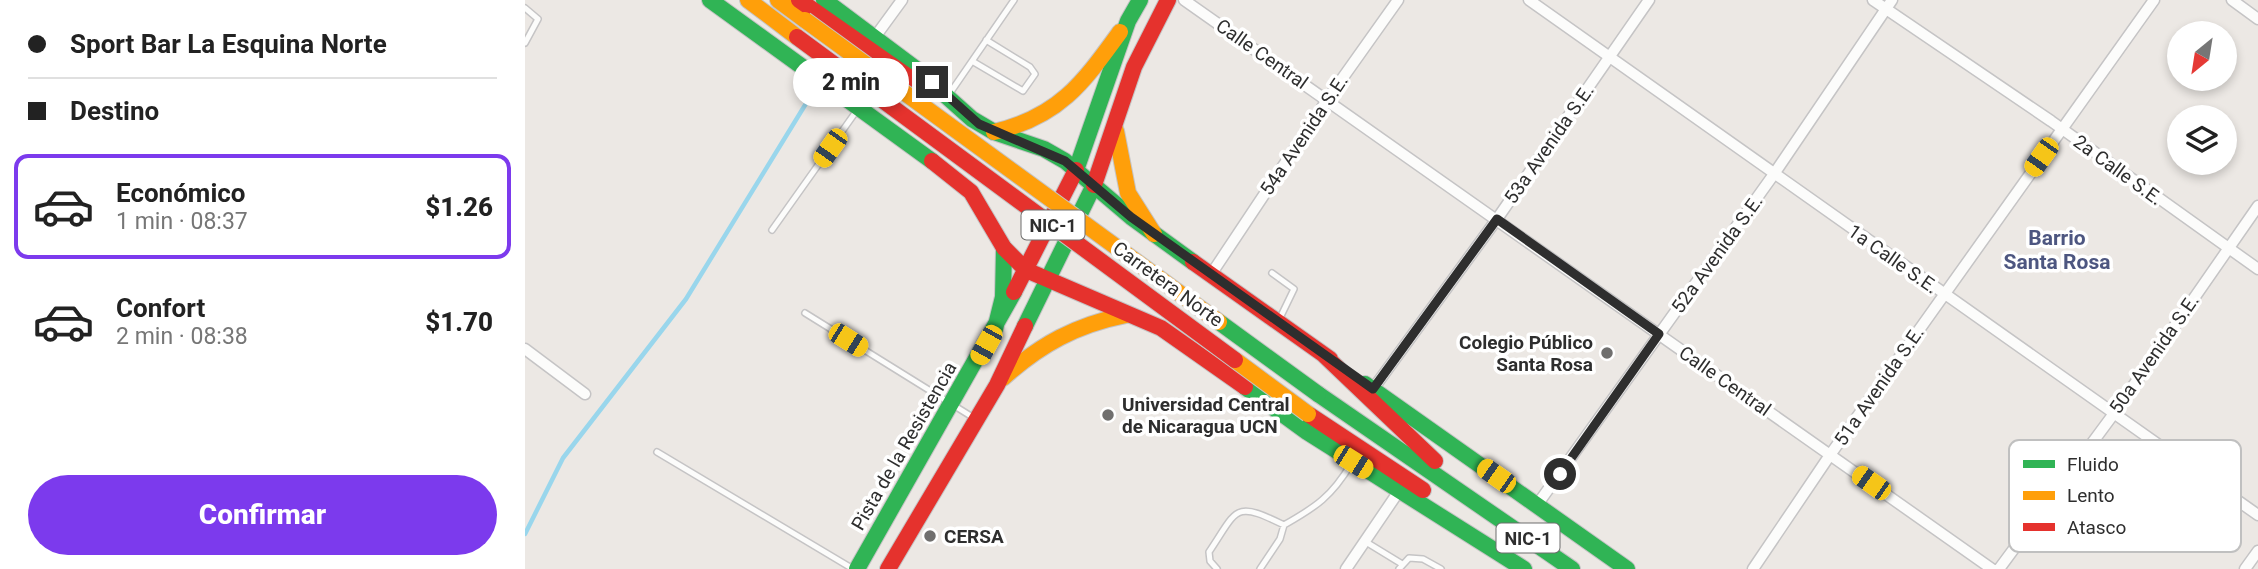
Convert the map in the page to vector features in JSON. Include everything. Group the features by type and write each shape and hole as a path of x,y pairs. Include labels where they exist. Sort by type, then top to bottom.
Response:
{"main road":[{"path":"710,0 859,107 971,192 983,208 1004,248 1026,270 1161,328 1353,462 1524,569"},
{"name":"Carretera Norte","path":"748,0 1308,414 1393,469 1535,569"},
{"name":"Carretera Norte","path":"778,0 1318,394 1572,569"},
{"path":"799,0 972,119 994,132 1055,154 1154,234 1212,272 1627,569"},
{"path":"824,0 918,67 972,119"},
{"name":"Pista de la Resistencia","path":"855,569 953,406 1026,270 1076,170 1128,21 1140,0"},
{"path":"888,569 996,385 1045,280 1094,185 1142,43 1168,0"},
{"path":"994,132 1042,119 1062,103 1080,85 1128,21"},
{"path":"1115,126 1128,193 1154,234"},
{"path":"995,329 1003,297 1004,248"},
{"path":"996,385 1035,349 1069,328 1126,315"},
{"path":"1323,354 1485,508"}],"street":[{"path":"875,37 902,0"},
{"name":"Calle Central","path":"1184,0 1992,569"},
{"name":"54a Avenida S.E.","path":"1212,272 1327,100 1398,0"},
{"name":"1a Calle S.E.","path":"1529,0 1944,295 2154,440"},
{"name":"53a Avenida S.E.","path":"1373,389 1497,219 1649,0"},
{"name":"2a Calle S.E.","path":"1873,0 1889,5 2258,269"},
{"name":"51a Avenida S.E.","path":"1753,569 1830,455 2154,0"},
{"path":"2232,0 2258,19"},
{"name":"52a Avenida S.E.","path":"1537,505 1774,174 1889,5"},
{"name":"50a Avenida S.E.","path":"2094,440 2258,206"},
{"path":"525,349 585,394"},
{"path":"1346,569 1399,491"},
{"name":"1a Calle S.E.","path":"2241,503 2258,515"},
{"path":"2245,569 2258,551"},
{"name":"50a Avenida S.E.","path":"1999,569 2012,552"}],"lane":[{"path":"948,96 1014,0"},
{"path":"525,8 538,19 525,43"},
{"path":"972,61 1023,91 1035,74 1030,67 986,40"},
{"path":"772,230 859,107"},
{"path":"1272,273 1294,289 1279,320"},
{"path":"805,313 977,419"},
{"path":"657,452 855,569"},
{"path":"1260,569 1280,539 1284,525 1314,508 1336,489 1353,462"},
{"path":"1217,569 1210,561 1209,552 1233,517 1242,511 1252,509 1284,525"},
{"path":"1366,542 1401,567 1409,558 1423,559 1441,569"}],"waterway":[{"path":"525,534 563,458 686,299 810,97"}],"traffic: fast":[{"path":"710,0 932,161"},
{"path":"824,0 916,69 972,119 994,132 1044,149 1065,161 1131,217 1193,262"},
{"path":"1076,170 1128,21 1140,0"},
{"path":"1025,326 1094,185"},
{"path":"995,329 1003,297 1004,248"},
{"path":"857,569 1014,292"},
{"path":"1219,322 1318,394"},
{"path":"1365,384 1627,569"},
{"path":"1245,387 1307,432 1524,569"},
{"path":"1318,394 1572,569"}],"traffic: slow":[{"path":"748,0 797,37"},
{"path":"778,0 805,20"},
{"path":"805,20 1219,322"},
{"path":"994,132 1036,117 1067,96 1094,67 1120,32"},
{"path":"1116,131 1128,193 1154,234"},
{"path":"1003,378 1031,355 1075,330 1126,315"},
{"path":"1235,360 1308,414"}],"traffic: jam":[{"path":"799,0 926,89"},
{"path":"1094,185 1134,67 1168,0"},
{"path":"797,37 1235,360"},
{"path":"932,161 971,192 1004,248 1026,270 1161,328 1245,387"},
{"path":"1014,292 1076,170"},
{"path":"1193,262 1330,359"},
{"path":"888,569 997,385 1025,326"},
{"path":"1323,354 1435,461"},
{"path":"1308,414 1423,490"}],"place":[{"name":"Colegio Público Santa Rosa","path":"1607,353"},
{"name":"Universidad Central de Nicaragua UCN","path":"1108,415"},
{"name":"CERSA","path":"930,536"}],"district":[{"name":"Barrio Santa Rosa","path":"2057,250"}],"route":[{"path":"932,82 979,124 1055,154 1154,234 1212,272 1373,389 1497,219 1659,334 1560,474"}]}
